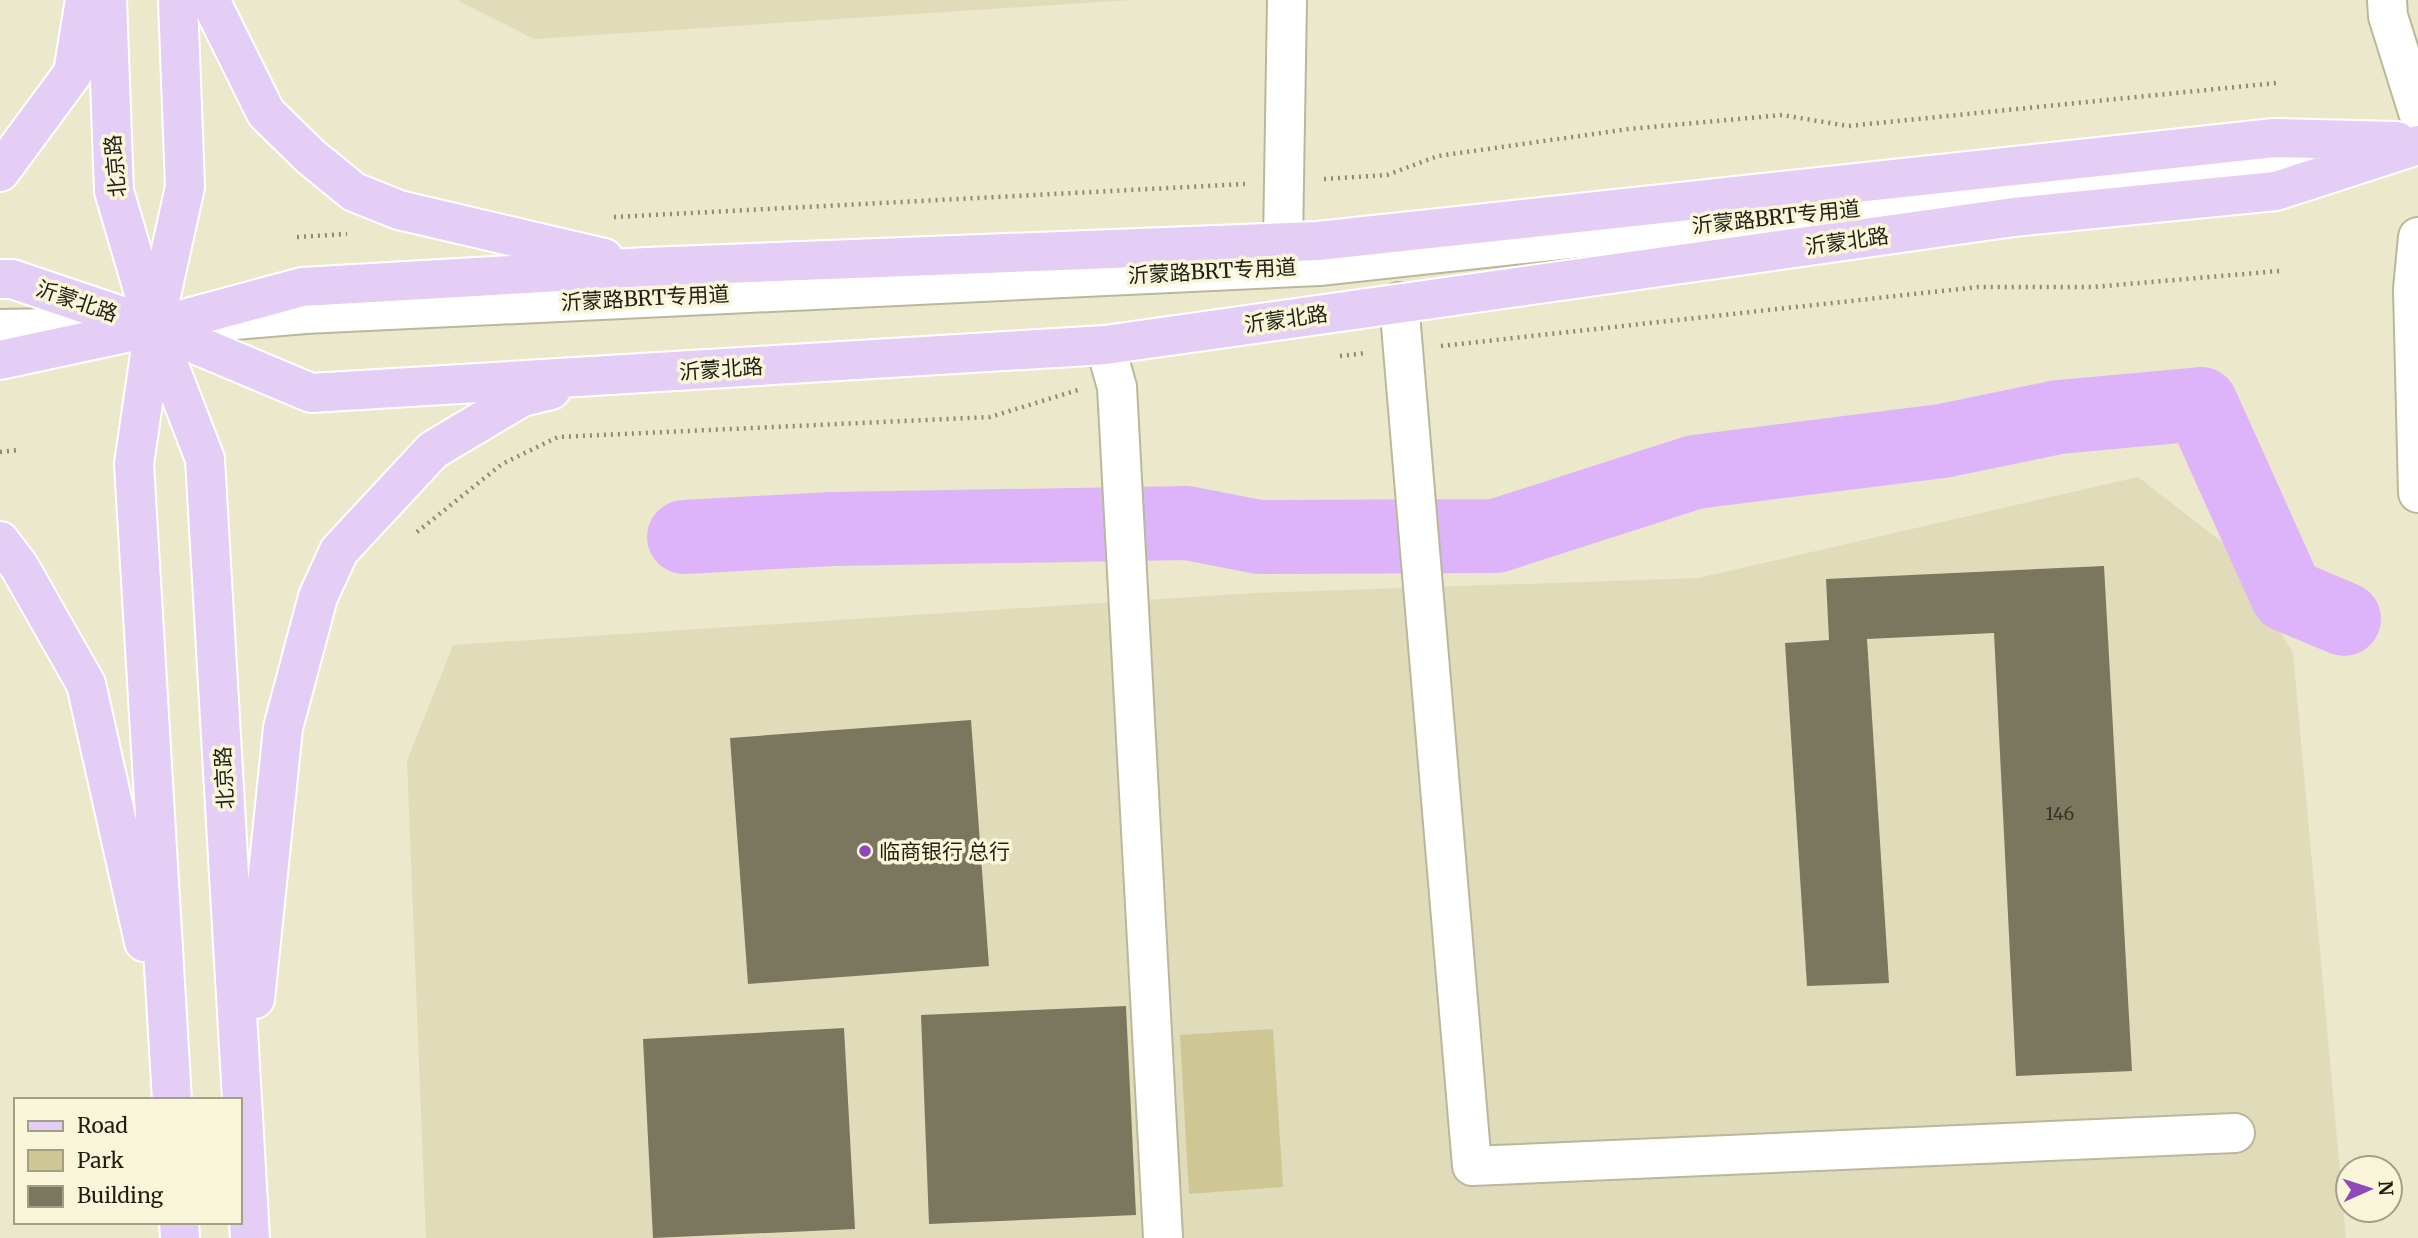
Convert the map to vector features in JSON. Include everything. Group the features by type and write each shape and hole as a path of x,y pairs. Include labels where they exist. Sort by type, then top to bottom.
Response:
{"main road":[{"path":"0,172 73,73 85,0"},
{"name":"北京路","path":"107,0 114,191 154,327 205,459 242,1098"},
{"name":"北京路","path":"172,1098 134,464 154,327 185,187 178,0"},
{"path":"210,0 266,113 311,157 354,192 399,210 647,267"},
{"name":"沂蒙北路","path":"0,360 154,327 302,287 647,267 1283,243 2274,138 2418,143"},
{"name":"沂蒙北路","path":"0,279 12,279 154,327 311,393 1105,345 2014,218 2276,191 2418,143"},
{"path":"243,1116 283,728 318,597 339,551 433,450 522,397 603,376"},
{"path":"0,541 19,566 86,684 169,1055"},
{"name":"北京路","path":"242,1099 250,1238"}],"street":[{"path":"1283,243 1287,0"},
{"path":"2387,0 2388,16 2418,112"},
{"name":"沂蒙路BRT专用道","path":"0,329 154,327 305,314 1319,266 2261,165 2418,143"},
{"path":"2418,237 2413,289 2418,493"},
{"path":"1399,303 1472,1167 2235,1133"},
{"path":"1105,345 1117,387 1163,1237"}],"path":[{"path":"1336,356 1978,287 2093,287 2279,271"},
{"path":"417,532 502,464 558,437 990,417 1072,391 1117,387"},
{"path":"0,452 18,450"}],"shaded area":[{"path":"457,0 1130,0 534,39"},
{"path":"2138,477 2228,547 2293,653 2338,1154 2334,1154 2334,1224 2345,1224 2346,1238 426,1238 407,761 453,645 1254,593 1698,578"}],"green space":[{"path":"1273,1029 1283,1187 1189,1194 1180,1035"}],"building":[{"path":"2104,566 2132,1071 2016,1076 1994,633 1867,639 1889,983 1807,986 1785,643 1829,640 1826,579"},
{"path":"971,720 989,966 748,984 730,738"},
{"path":"1126,1006 1136,1215 929,1224 921,1015"},
{"path":"844,1028 855,1229 653,1238 643,1039"}],"waterway":[{"path":"684,537 832,529 1187,523 1259,537 1496,536 1695,472 1942,441 2059,417 2201,404 2287,595 2344,619"}],"place":[{"name":"临商银行 总行","path":"865,851"}]}
